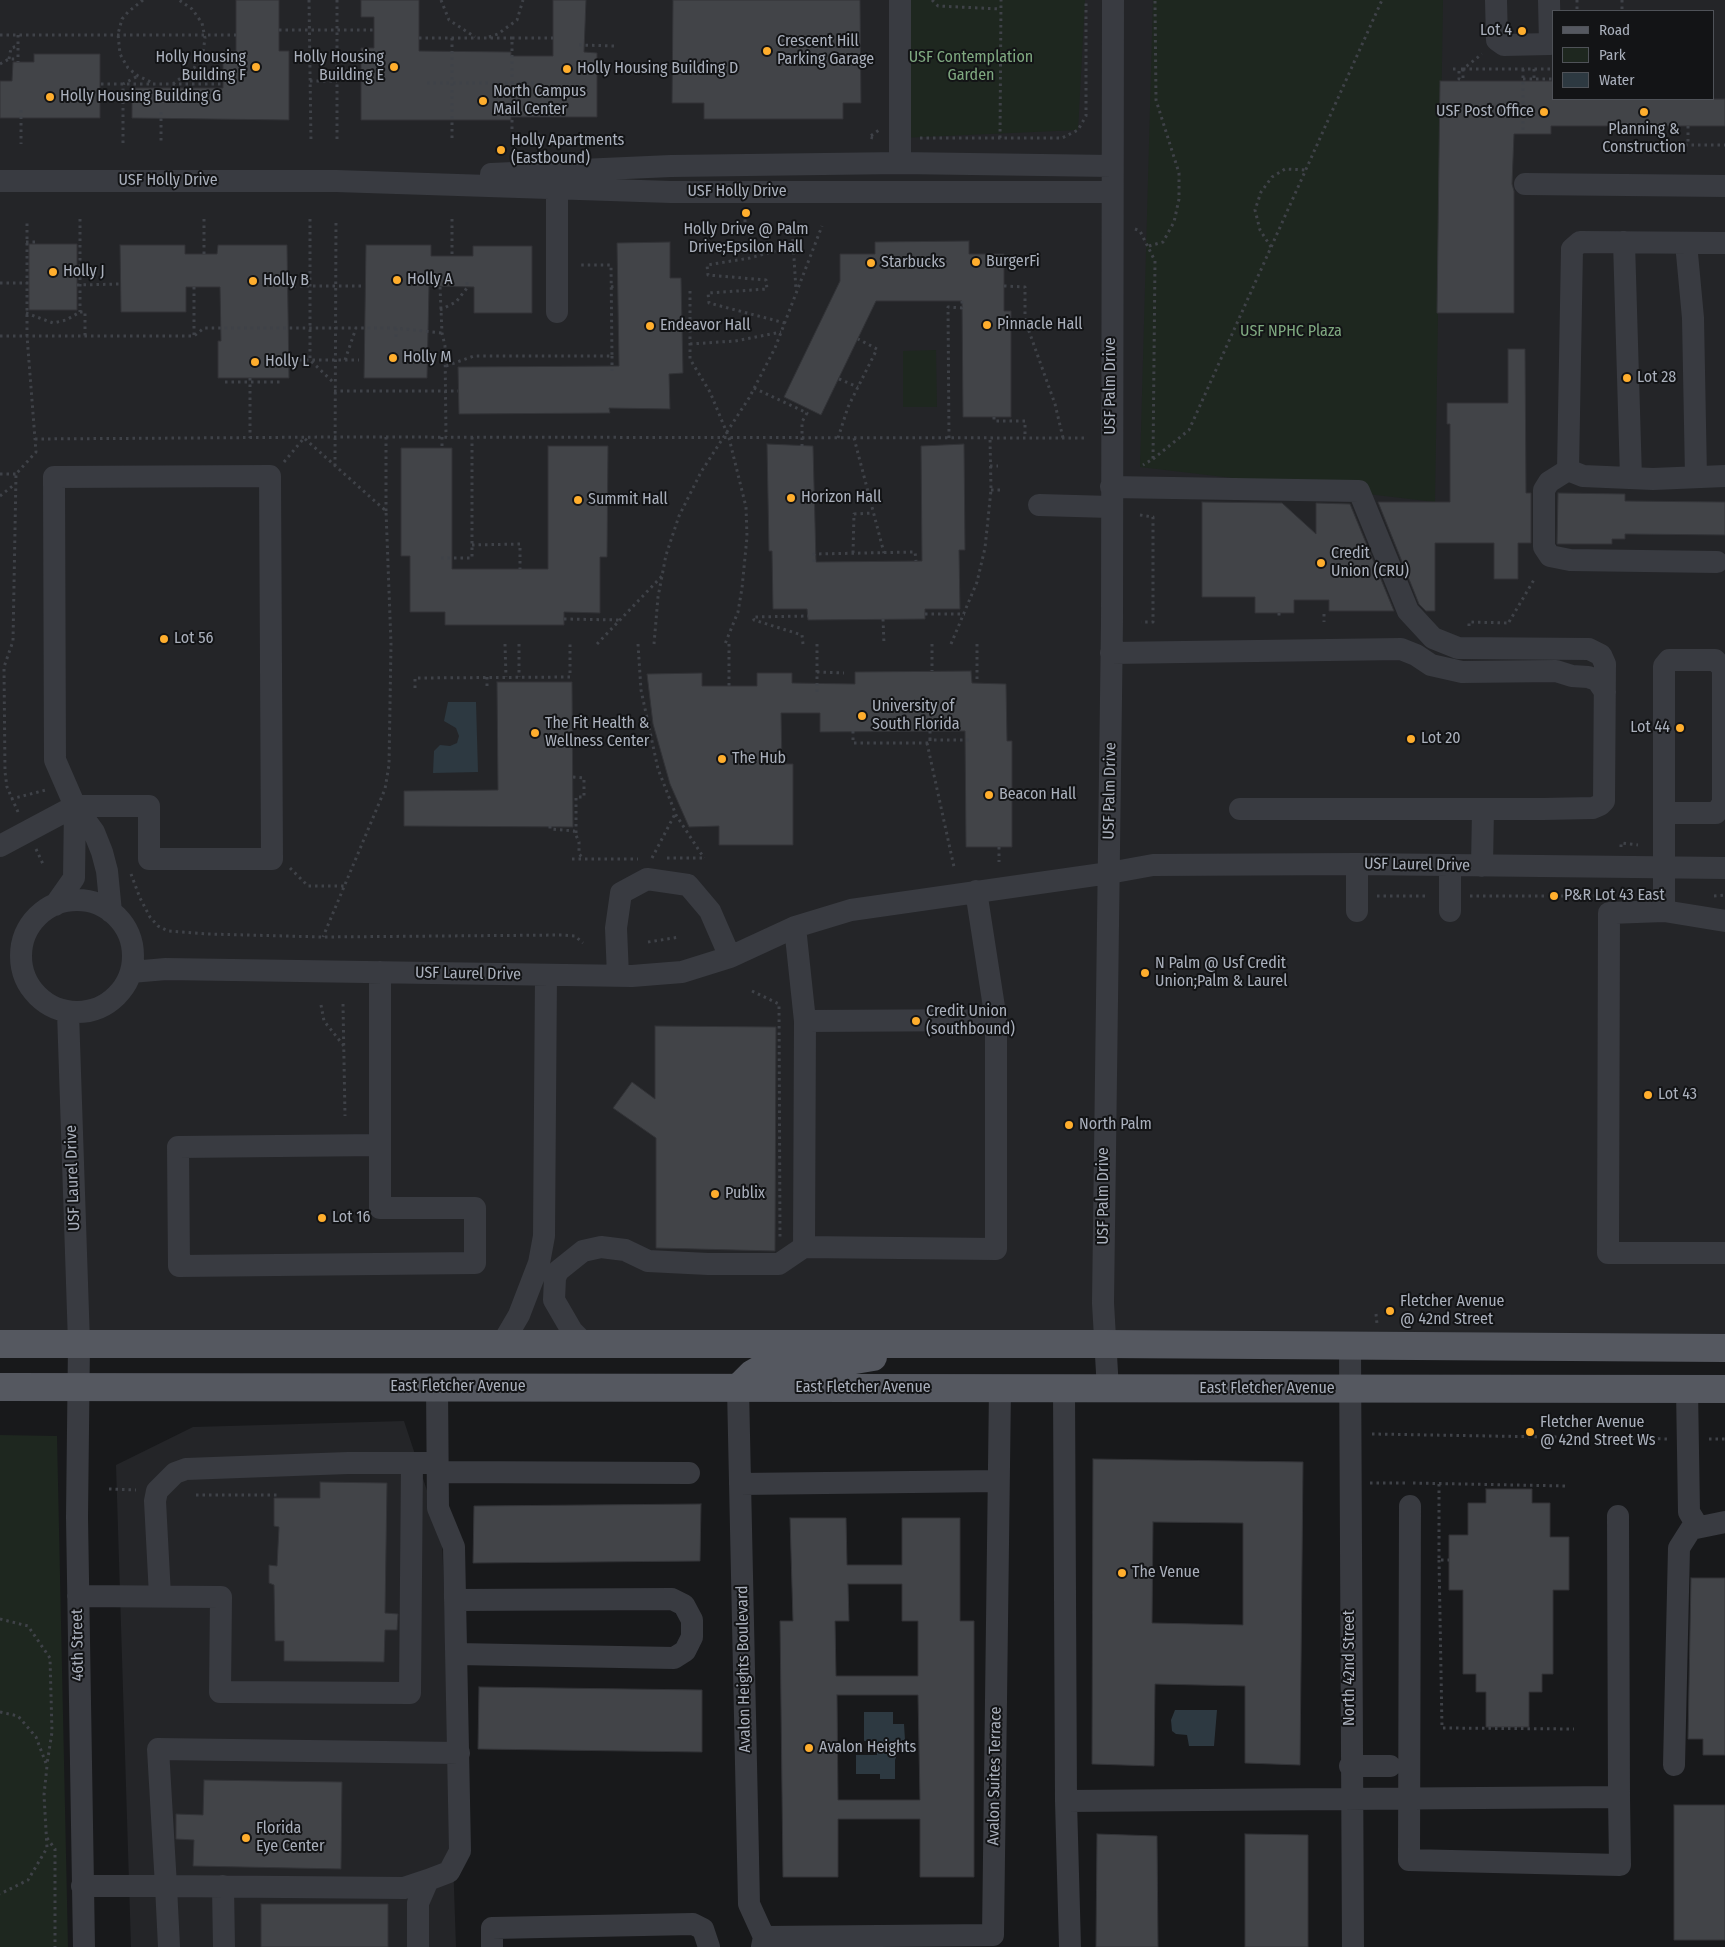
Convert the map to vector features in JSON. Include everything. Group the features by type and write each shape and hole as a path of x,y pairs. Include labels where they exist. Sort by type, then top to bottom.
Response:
{"main road":[{"path":"0,1344 1106,1344 1725,1348"},
{"path":"738,1388 752,1374 766,1366 819,1366 872,1358 925,1344"},
{"name":"East Fletcher Avenue","path":"0,1387 1064,1388 1108,1390 1349,1388 1725,1389"}],"street":[{"path":"900,0 900,163"},
{"path":"1112,0 1112,192"},
{"path":"1496,0 1497,40 1504,45 1550,44 1549,0"},
{"name":"USF Holly Drive","path":"336,181 642,166 900,163 1112,166"},
{"name":"USF Holly Drive","path":"0,181 336,181 671,192 1112,192"},
{"path":"1525,184 1725,186"},
{"path":"557,189 558,312"},
{"name":"USF Palm Drive","path":"1108,1390 1103,1283 1111,653 1112,192"},
{"path":"1568,470 1572,249 1580,242 1725,243"},
{"path":"1624,242 1631,478"},
{"path":"1686,243 1693,318 1696,477"},
{"path":"1568,470 1583,476 1631,478 1725,476"},
{"path":"1568,470 1549,482 1544,490 1544,547 1550,556 1570,560 1717,562"},
{"path":"0,846 75,806 149,806 149,860 272,859 270,476 54,477 55,760 75,806 94,832 102,852 107,871 111,912"},
{"path":"1038,505 1111,497 1359,491 1408,611 1433,638 1458,648 1589,649 1601,655 1605,664 1604,801 1593,808 1240,809"},
{"path":"1111,653 1400,649 1416,655 1432,665 1462,672 1556,671 1597,680 1605,692"},
{"path":"1664,813 1716,813 1723,803 1723,668 1715,660 1670,660 1664,666 1664,813 1664,911"},
{"path":"55,905 74,878 75,806"},
{"path":"1482,866 1483,809"},
{"path":"1357,864 1357,911"},
{"name":"USF Laurel Drive","path":"132,972 166,969 618,976 682,972 730,957 795,927 851,910 1153,865 1357,864 1450,867 1725,868"},
{"path":"1442,904 1450,867"},
{"path":"618,976 616,928 622,893 647,879 688,885 710,911 730,957"},
{"path":"585,1344 572,1331 554,1300 555,1278 558,1271 583,1250 601,1247 625,1250 648,1261 660,1262 779,1264 804,1247 996,1249 996,1020 976,891"},
{"path":"72,900 90,901 111,912 122,922 132,939 134,958 132,972 120,994 106,1006 87,1012 68,1012 50,1006 36,995 26,980 21,963 22,945 28,928 40,914 55,905 72,900"},
{"path":"1725,921 1664,911 1609,913 1608,1253 1725,1253"},
{"path":"795,927 804,1021 804,1247"},
{"path":"380,972 380,1145 380,1208 475,1208 475,1263 179,1266 178,1147 380,1145"},
{"path":"502,1344 519,1315 539,1263 544,1236 546,975"},
{"name":"USF Laurel Drive","path":"68,1012 79,1343"},
{"path":"804,1021 996,1020"},
{"name":"46th Street","path":"79,1343 78,1596 84,1947"},
{"name":"North 42nd Street","path":"1350,1347 1350,1766 1353,1800 1353,1947"},
{"path":"82,1886 404,1888 449,1872 460,1851 456,1600 454,1547 438,1508 437,1387"},
{"name":"Avalon Heights Boulevard","path":"738,1388 750,1904 763,1942"},
{"name":"Avalon Suites Terrace","path":"763,1942 993,1935 1000,1388"},
{"path":"1064,1388 1066,1801 1070,1947"},
{"path":"1687,1388 1689,1512 1698,1527"},
{"path":"160,1596 155,1501 157,1491 175,1473 186,1469 348,1463 412,1463 438,1468 689,1473"},
{"path":"78,1596 220,1597 220,1692 410,1693 412,1463"},
{"path":"740,1484 998,1481"},
{"path":"1410,1506 1409,1860 1620,1865 1618,1516"},
{"path":"1674,1765 1679,1548 1690,1529 1725,1522"},
{"path":"456,1600 672,1599 684,1605 692,1620 692,1637 685,1651 674,1658 457,1654"},
{"path":"169,1947 158,1749 459,1753"},
{"path":"1350,1766 1390,1766"},
{"path":"1066,1801 1619,1797"},
{"path":"418,1947 418,1903 428,1880"},
{"path":"223,1886 224,1947"},
{"path":"492,1947 492,1928 693,1924 703,1930 709,1947"}],"path":[{"path":"143,0 122,19 118,35 120,54 128,68 138,76 158,85"},
{"path":"173,84 194,68 203,53 205,35 202,23 192,9 179,0"},
{"path":"309,0 311,143"},
{"path":"337,0 337,143"},
{"path":"441,0 449,20 467,34 477,38"},
{"path":"486,38 498,34 517,20 523,0"},
{"path":"932,0 938,6 1001,9"},
{"path":"1000,138 1001,0"},
{"path":"919,138 1062,138 1078,130 1086,116 1086,0"},
{"path":"1149,246 1163,242 1174,222 1180,199 1179,173 1156,100 1155,0"},
{"path":"1140,467 1189,430 1382,0"},
{"path":"279,30 374,30"},
{"path":"0,35 236,35"},
{"path":"0,64 9,59 18,61 18,35"},
{"path":"419,38 553,38"},
{"path":"452,38 452,142"},
{"path":"512,38 512,142"},
{"path":"579,45 616,46"},
{"path":"9,59 11,48 18,46"},
{"path":"1461,69 1486,50"},
{"path":"1453,69 1552,69"},
{"path":"1461,69 1463,79 1461,80"},
{"path":"1523,69 1523,134"},
{"path":"1534,69 1534,80"},
{"path":"123,84 138,76"},
{"path":"1523,79 1552,79"},
{"path":"310,81 337,81"},
{"path":"427,83 536,83"},
{"path":"101,84 223,84"},
{"path":"123,84 123,143"},
{"path":"20,110 20,144"},
{"path":"160,112 161,143"},
{"path":"874,138 869,137 880,129 882,122"},
{"path":"1688,126 1688,145"},
{"path":"1659,145 1725,145"},
{"path":"1271,247 1260,230 1255,210 1261,192 1272,178 1285,169 1306,170"},
{"path":"744,212 745,227"},
{"path":"80,219 78,261 80,312"},
{"path":"204,219 204,254"},
{"path":"310,219 310,360 334,384"},
{"path":"335,466 334,286 336,219"},
{"path":"452,219 452,256"},
{"path":"27,220 28,283 26,313 36,452 16,474 13,641 2,667 5,772 11,799 43,864"},
{"path":"792,226 796,292"},
{"path":"654,644 662,575 679,516 701,472 754,388 785,323 822,226"},
{"path":"1134,229 1140,231 1155,261 1153,459"},
{"path":"26,242 38,243"},
{"path":"785,323 709,303 708,293 767,289 766,280 708,275 707,265 750,258 793,246"},
{"path":"440,310 456,302 467,288 467,281"},
{"path":"0,283 28,283"},
{"path":"78,285 120,284"},
{"path":"194,286 194,336"},
{"path":"287,286 365,286"},
{"path":"440,286 440,310 445,346 446,391 442,448"},
{"path":"611,287 618,286"},
{"path":"1004,286 1025,287 1025,320 1055,404 1063,438"},
{"path":"690,291 690,359 710,392 729,438 746,507 747,537 738,612 727,644 729,686"},
{"path":"949,438 948,308 962,308 962,301"},
{"path":"26,313 53,323 66,320 80,312 85,312 85,336"},
{"path":"0,336 194,336 204,328 396,328 442,333"},
{"path":"345,360 356,328"},
{"path":"396,328 396,341"},
{"path":"690,344 735,341 781,332"},
{"path":"838,438 848,407 877,349 858,339"},
{"path":"612,356 612,370"},
{"path":"293,360 359,360"},
{"path":"839,379 858,387"},
{"path":"250,380 250,438"},
{"path":"226,382 250,380 280,382"},
{"path":"754,388 797,406 807,413 802,422 802,446"},
{"path":"334,391 458,391"},
{"path":"994,417 994,421 1025,421 1025,438"},
{"path":"35,439 335,437 1086,438"},
{"path":"441,558 472,558 472,437"},
{"path":"304,438 386,511"},
{"path":"278,468 304,438"},
{"path":"323,936 385,789 389,765 390,644 386,438"},
{"path":"854,438 884,553"},
{"path":"951,644 977,582 985,548 991,490 990,438"},
{"path":"990,466 998,466"},
{"path":"0,474 16,474"},
{"path":"0,496 16,484"},
{"path":"991,490 1000,490"},
{"path":"853,553 854,514 874,513"},
{"path":"1140,515 1153,517 1153,622 1141,622"},
{"path":"472,545 520,544 520,569"},
{"path":"814,562 814,554 915,552 916,561"},
{"path":"597,644 662,575"},
{"path":"1469,626 1469,622 1509,624 1535,578"},
{"path":"1279,613 1279,619"},
{"path":"925,614 965,614"},
{"path":"1324,614 1324,622"},
{"path":"803,644 802,635 754,620 753,617 808,616"},
{"path":"564,619 620,620"},
{"path":"883,619 884,644"},
{"path":"505,644 506,677"},
{"path":"519,644 520,677"},
{"path":"415,688 415,678 570,677 570,644"},
{"path":"638,644 641,690 646,722 658,769 676,812 704,858"},
{"path":"816,644 817,692 819,692"},
{"path":"932,644 932,671"},
{"path":"977,644 977,683"},
{"path":"816,672 844,673"},
{"path":"487,677 487,689"},
{"path":"543,677 543,682"},
{"path":"853,731 853,743 969,740"},
{"path":"930,731 928,741 954,867"},
{"path":"0,772 5,772"},
{"path":"573,777 584,778 584,797 576,797 576,834 580,854 584,859"},
{"path":"11,799 51,788"},
{"path":"652,858 676,812"},
{"path":"550,826 550,829 570,829 576,834"},
{"path":"999,847 999,862"},
{"path":"284,863 308,886 344,886"},
{"path":"129,868 140,898 150,917 158,926 168,931 208,934 323,936 562,935 575,936 584,944"},
{"path":"1374,896 1442,904"},
{"path":"1466,896 1602,896"},
{"path":"648,942 680,937"},
{"path":"752,991 778,1004 780,1248"},
{"path":"343,1004 345,1116"},
{"path":"321,1005 324,1021 344,1046"},
{"path":"1376,1314 1377,1324"},
{"path":"1369,1434 1725,1439"},
{"path":"1369,1483 1402,1483"},
{"path":"1426,1483 1567,1486"},
{"path":"1439,1484 1438,1541 1442,1728 1574,1729"},
{"path":"109,1489 142,1490"},
{"path":"196,1495 277,1495"},
{"path":"1439,1560 1449,1560"},
{"path":"0,1619 28,1626 50,1658 52,1732 44,1795 47,1848 28,1880 0,1894"},
{"path":"0,1712 18,1716 36,1737 47,1766"},
{"path":"47,1838 54,1849 55,1947"}],"shaded area":[{"name":"University of South Florida","path":"0,0 1725,0 1725,1336 0,1334"},
{"path":"404,1421 442,1536 456,1947 131,1947 116,1465 193,1427"}],"green space":[{"name":"USF Contemplation Garden","path":"903,0 1085,0 1078,130 900,138"},
{"name":"USF NPHC Plaza","path":"1153,0 1443,0 1435,502 1140,467"},
{"path":"936,350 937,407 903,407 903,351"},
{"path":"0,1435 57,1436 68,1947 0,1947"}],"water":[{"path":"448,702 476,702 478,772 433,773 434,751 440,745 450,746 457,743 459,736 456,728 444,721"},
{"path":"1175,1710 1217,1710 1214,1746 1189,1746 1187,1735 1176,1734 1172,1731 1171,1720"},
{"path":"864,1712 893,1712 893,1724 904,1724 905,1740 902,1740 895,1760 895,1779 880,1779 880,1774 856,1774 856,1755 877,1755 876,1742 864,1741"}],"building":[{"name":"Holly Housing Building F","path":"236,0 279,0 279,51 289,51 289,120 132,118 132,88 223,88 223,51 236,51"},
{"path":"361,0 419,0 419,51 511,52 511,56 553,56 553,0 586,0 584,52 597,53 597,117 511,117 511,120 361,120 361,48 374,48 374,17 361,17"},
{"name":"Crescent Hill Parking Garage","path":"673,0 860,0 861,103 843,103 843,119 704,119 704,103 672,103"},
{"name":"Holly Housing Building G","path":"34,54 100,54 100,118 0,118 0,81 12,81 13,62 34,62"},
{"path":"1440,81 1552,81 1552,100 1725,99 1725,126 1551,126 1551,134 1514,134 1512,184 1514,191 1514,313 1437,313"},
{"name":"Pinnacle Hall","path":"969,241 969,254 1004,254 1004,311 1011,311 1011,417 963,417 962,301 876,301 821,415 784,397 840,281 840,254 875,254 875,242"},
{"name":"Endeavor Hall","path":"670,242 670,278 681,278 683,373 669,374 670,409 609,408 610,413 459,414 458,367 619,366 617,243"},
{"name":"Holly J","path":"29,244 77,244 77,310 29,310"},
{"name":"Holly B","path":"120,245 185,245 185,254 217,254 218,245 287,245 289,378 218,378 218,341 221,341 220,287 186,287 186,312 121,312"},
{"name":"Holly A","path":"366,245 431,245 431,256 473,256 473,246 532,246 532,313 474,313 474,287 429,286 427,378 364,378"},
{"path":"1508,349 1525,349 1526,493 1531,493 1531,543 1518,543 1518,579 1494,579 1494,543 1435,543 1435,611 1426,611 1419,604 1378,502 1450,502 1450,424 1447,424 1447,403 1508,403"},
{"name":"Horizon Hall","path":"767,444 813,446 816,562 922,561 921,446 964,444 965,550 959,550 960,609 925,609 925,619 808,620 807,609 773,609 772,551 769,551"},
{"name":"Summit Hall","path":"548,446 608,446 607,557 600,557 600,613 564,612 564,625 445,625 445,612 410,612 410,556 401,556 401,448 452,448 452,569 548,569"},
{"path":"1558,493 1625,494 1625,501 1725,502 1725,535 1625,534 1625,539 1612,539 1612,544 1557,544"},
{"path":"1202,502 1282,503 1316,534 1316,503 1350,504 1394,611 1329,611 1329,600 1294,600 1294,613 1255,613 1255,597 1202,597"},
{"path":"971,671 972,683 1006,684 1007,741 1012,741 1012,847 966,847 965,731 820,732 820,713 781,713 782,764 793,764 793,845 719,845 719,826 689,827 670,784 653,724 647,674 702,673 702,686 757,686 757,673 792,673 792,683 855,684 855,672"},
{"name":"The Fit Health & Wellness Center","path":"497,682 572,682 573,827 404,826 404,791 498,790"},
{"name":"Publix","path":"655,1026 776,1027 775,1251 656,1248 656,1138 613,1108 632,1082 655,1099"},
{"name":"The Venue","path":"1093,1459 1303,1462 1300,1765 1245,1763 1245,1686 1155,1684 1154,1766 1092,1764","holes":["1153,1522 1243,1523 1243,1625 1152,1623"]},
{"path":"320,1482 387,1483 385,1613 398,1614 397,1630 385,1630 384,1662 284,1661 284,1641 275,1641 274,1585 269,1583 269,1565 277,1566 279,1527 274,1526 274,1498 320,1498"},
{"path":"1486,1489 1532,1489 1532,1503 1550,1503 1550,1537 1569,1537 1569,1590 1553,1590 1553,1674 1542,1674 1542,1692 1529,1692 1529,1727 1486,1727 1486,1692 1476,1692 1476,1674 1463,1674 1463,1590 1449,1590 1449,1535 1468,1535 1468,1503 1486,1503"},
{"path":"701,1504 700,1561 473,1563 474,1506"},
{"name":"Avalon Heights","path":"790,1518 846,1518 847,1565 902,1565 902,1518 960,1518 960,1621 974,1621 974,1877 920,1877 920,1819 838,1819 838,1877 783,1877 780,1621 793,1621","holes":["848,1584 902,1584 902,1621 918,1621 918,1676 836,1676 835,1621 849,1621","837,1695 918,1695 920,1800 838,1800"]},
{"path":"1691,1578 1725,1578 1725,1755 1703,1755 1703,1739 1688,1739"},
{"path":"479,1687 702,1690 702,1752 478,1749"},
{"path":"204,1780 342,1782 341,1869 193,1866 194,1840 176,1839 176,1814 203,1815"},
{"path":"1674,1805 1725,1805 1725,1940 1674,1940"},
{"path":"1097,1834 1157,1836 1158,1947 1096,1947"},
{"path":"1245,1834 1308,1835 1308,1947 1245,1947"},
{"path":"261,1904 388,1904 388,1947 261,1947"}],"place":[{"name":"Lot 4","path":"1522,31"},
{"name":"Crescent Hill Parking Garage","path":"767,51"},
{"name":"Holly Housing Building F","path":"256,67"},
{"name":"Holly Housing Building E","path":"394,67"},
{"name":"Holly Housing Building D","path":"567,69"},
{"name":"Holly Housing Building G","path":"50,97"},
{"name":"North Campus Mail Center","path":"483,101"},
{"name":"USF Post Office","path":"1544,112"},
{"name":"Planning & Construction","path":"1644,112"},
{"name":"Holly Apartments (Eastbound)","path":"501,150"},
{"name":"Holly Drive @ Palm Drive;Epsilon Hall","path":"746,213"},
{"name":"BurgerFi","path":"976,262"},
{"name":"Starbucks","path":"871,263"},
{"name":"Holly J","path":"53,272"},
{"name":"Holly A","path":"397,280"},
{"name":"Holly B","path":"253,281"},
{"name":"Pinnacle Hall","path":"987,325"},
{"name":"Endeavor Hall","path":"650,326"},
{"name":"Holly M","path":"393,358"},
{"name":"Holly L","path":"255,362"},
{"name":"Lot 28","path":"1627,378"},
{"name":"Horizon Hall","path":"791,498"},
{"name":"Summit Hall","path":"578,500"},
{"name":"Credit Union (CRU)","path":"1321,563"},
{"name":"Lot 56","path":"164,639"},
{"name":"University of South Florida","path":"862,716"},
{"name":"Lot 44","path":"1680,728"},
{"name":"The Fit Health & Wellness Center","path":"535,733"},
{"name":"Lot 20","path":"1411,739"},
{"name":"The Hub","path":"722,759"},
{"name":"Beacon Hall","path":"989,795"},
{"name":"P&R Lot 43 East","path":"1554,896"},
{"name":"N Palm @ Usf Credit Union;Palm & Laurel","path":"1145,973"},
{"name":"Credit Union (southbound)","path":"916,1021"},
{"name":"Lot 43","path":"1648,1095"},
{"name":"North Palm","path":"1069,1125"},
{"name":"Publix","path":"715,1194"},
{"name":"Lot 16","path":"322,1218"},
{"name":"Fletcher Avenue @ 42nd Street","path":"1390,1311"},
{"name":"Fletcher Avenue @ 42nd Street Ws","path":"1530,1432"},
{"name":"The Venue","path":"1122,1573"},
{"name":"Avalon Heights","path":"809,1748"},
{"name":"Florida Eye Center","path":"246,1838"}]}
